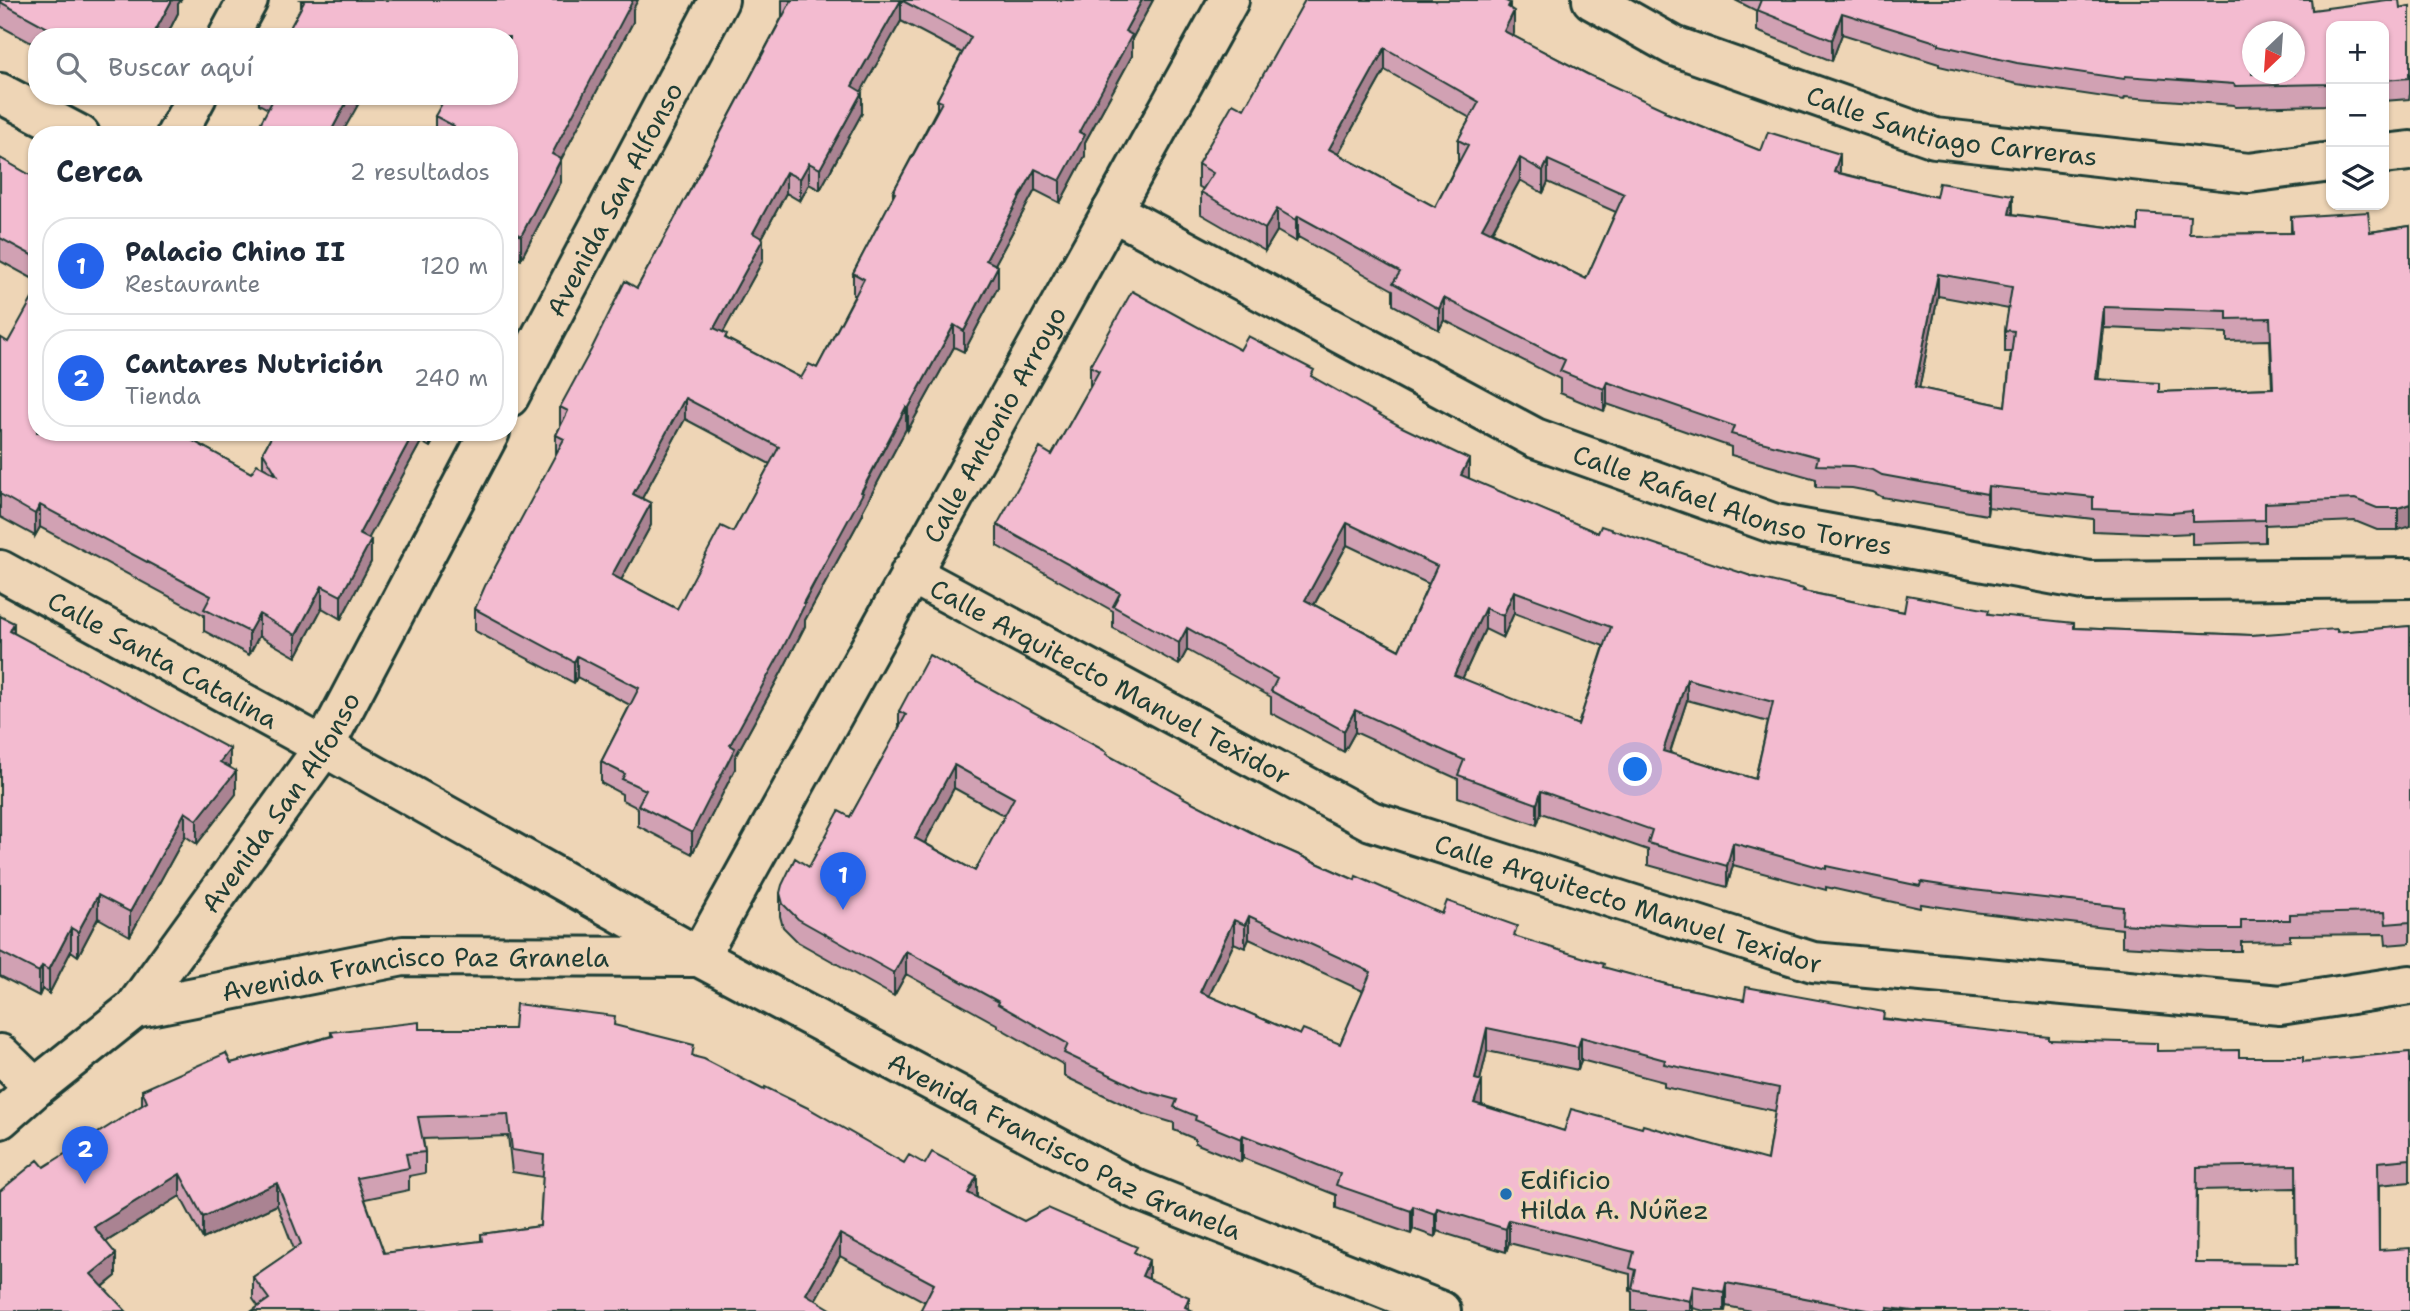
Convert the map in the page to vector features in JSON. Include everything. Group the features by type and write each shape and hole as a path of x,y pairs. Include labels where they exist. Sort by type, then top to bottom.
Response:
{"street":[{"path":"234,28 248,0"},
{"name":"Avenida San Alfonso","path":"518,380 719,0"},
{"name":"Calle Antonio Arroyo","path":"699,957 1229,0"},
{"name":"Calle Santiago Carreras","path":"1592,0 1674,46 1935,138 2249,173 2326,163"},
{"path":"0,93 63,126"},
{"path":"181,126 192,105"},
{"path":"2389,154 2410,151"},
{"name":"Calle Rafael Alonso Torres","path":"1112,211 1535,438 1776,524 2089,581 2410,578"},
{"name":"Avenida San Alfonso","path":"0,1119 134,1009 324,747 486,441"},
{"name":"Calle Santa Catalina","path":"0,570 324,747"},
{"name":"Calle Arquitecto Manuel Texidor","path":"910,573 1371,821 1813,962 2280,1005 2410,985"},
{"name":"Avenida Francisco Paz Granela","path":"324,747 699,957 1135,1189 1434,1310"},
{"name":"Avenida Francisco Paz Granela","path":"134,1009 403,956 699,957"},
{"path":"0,1054 35,1088"}],"building":[{"path":"172,0 157,28 48,28 0,2"},
{"path":"301,0 633,0 552,154 561,159 521,236 518,234 518,126 454,126 435,116 441,105 518,105 518,28 290,28 304,2"},
{"path":"789,0 901,0 1142,0 1125,31 1132,35 1079,132 1085,135 1060,181 1035,169 986,260 998,266 964,331 954,325 908,409 906,407 803,603 805,604 781,652 730,745 735,748 692,833 638,805 646,790 622,779 625,774 601,762 639,688 577,656 574,662 475,609 564,439 556,435 568,411 560,407 625,281 637,288 791,1","holes":["901,0 971,37 937,100 942,102 853,273 864,279 817,368 809,364 801,378 725,338 727,334 714,328 763,239 753,233 786,172 800,179 809,163 820,169 862,92 852,86","685,398 779,447 733,532 721,526 677,609 612,575 651,503 633,494"]},
{"path":"1305,0 1504,0 1510,3 1508,7 1514,11 1504,31 1665,110 1664,112 1761,151 1768,132 1840,154 1834,172 1936,197 1939,183 2013,195 2009,214 2138,231 2138,213 2190,216 2189,234 2292,233 2291,217 2368,212 2370,232 2410,226 2410,504 2398,508 2377,508 2355,499 2265,503 2265,520 2192,522 2192,511 2172,513 2093,509 2093,497 1988,486 1987,494 1882,475 1873,470 1852,466 1816,465 1818,457 1731,434 1734,426 1607,382 1604,389 1560,371 1565,360 1444,298 1439,309 1393,283 1400,272 1298,216 1296,220 1277,209 1265,229 1201,192 1213,173 1198,164 1233,103 1244,109","holes":["1385,48 1479,102 1458,140 1468,145 1435,207 1329,149","1520,158 1543,171 1548,160 1624,194 1586,279 1482,228","1938,274 2012,287 2005,330 2014,331 2005,406 1915,387","2104,307 2227,311 2227,319 2270,318 2273,388 2159,392 2159,383 2096,379"]},
{"path":"1761,0 2311,0 2312,10 2399,0 2400,8 2410,6 2409,78 2389,80 2389,21 2326,21 2326,84 2235,86 2125,76 2124,79 2017,63 1939,45 1842,13 1832,40 1757,10"},
{"path":"270,105 345,105 334,126 259,126"},
{"path":"0,158 28,174 28,253 0,238"},
{"path":"1132,291 1240,350 1248,336 1314,370 1311,376 1402,427 1469,459 1461,475 1598,533 1601,526 1754,577 1804,589 1803,591 1904,612 1907,595 1989,610 1988,614 2074,623 2074,628 2251,635 2410,626 2410,922 2386,924 2385,912 2290,914 2290,920 2241,920 2241,929 2122,924 2123,907 1921,882 1920,886 1826,866 1826,869 1733,843 1727,866 1648,843 1652,830 1541,791 1537,804 1458,775 1464,760 1355,710 1344,731 1271,691 1277,679 1187,628 1179,643 1113,606 1120,593 997,525 1040,448 1052,455 1099,371 1090,366","holes":["1347,523 1437,566 1399,650 1305,600","1514,591 1611,627 1578,725 1454,675 1485,608 1503,616","1687,679 1773,702 1755,779 1663,751"]},
{"path":"28,306 28,441 193,441 251,473 257,464 277,475 263,452 269,441 409,441 359,534 371,540 341,596 322,586 296,635 259,614 249,632 204,609 211,596 40,505 35,514 0,494 0,337 8,342"},
{"path":"0,616 14,623 10,631 230,749 220,762 236,771 197,820 185,812 130,912 98,895 78,932 71,928 49,970 42,966 39,972 0,952"},
{"path":"929,655 1107,752 1106,754 1180,796 1272,843 1355,880 1356,876 1442,914 1447,901 1517,926 1514,936 1604,964 1603,967 1673,986 1744,1000 1746,987 1884,1012 1883,1019 2049,1037 2049,1040 2157,1043 2157,1051 2239,1050 2239,1057 2303,1057 2303,1062 2410,1052 2410,1159 2378,1162 2379,1250 2410,1248 2410,1311 1913,1311 1888,1308 1888,1311 1873,1311 1726,1283 1724,1292 1693,1286 1690,1301 1632,1289 1636,1270 1630,1268 1634,1252 1509,1220 1506,1229 1437,1208 1435,1214 1413,1206 1411,1211 1336,1185 1340,1174 1243,1135 1241,1139 1195,1120 1196,1116 1174,1107 1177,1100 1144,1091 1064,1053 1068,1044 906,951 894,973 798,919 783,904 780,893 782,885 795,858 809,867 839,811 850,817 906,715 899,711","holes":["954,765 1014,798 975,871 915,838","1249,916 1371,972 1340,1044 1303,1029 1300,1035 1200,992 1234,920 1245,925","1487,1028 1578,1047 1581,1037 1665,1060 1664,1064 1779,1088 1767,1160 1643,1125 1642,1128 1571,1109 1564,1131 1474,1103 1482,1081 1475,1079","2296,1165 2297,1264 2196,1263 2197,1167"]},
{"path":"516,1004 615,1016 614,1025 694,1045 692,1056 704,1059 764,1090 765,1087 808,1108 904,1163 909,1155 925,1164 932,1152 977,1176 968,1193 1024,1221 1048,1208 1137,1247 1134,1252 1149,1260 1142,1276 1189,1297 1185,1307 1193,1311 920,1311 934,1284 840,1234 806,1294 834,1311 252,1311 269,1299 253,1277 301,1244 277,1183 203,1217 180,1174 94,1227 116,1254 91,1274 126,1311 0,1311 0,1191 38,1160 44,1167 147,1102 142,1090 226,1053 231,1063 333,1036 331,1032 419,1022 419,1029 514,1029","holes":["508,1114 512,1150 544,1155 540,1226 481,1234 482,1241 384,1253 357,1178 409,1168 406,1154 425,1152 418,1117"]}],"place":[{"name":"Palacio Chino II","path":"843,910"},
{"name":"Cantares Nutrición","path":"85,1184"},
{"name":"Edificio Hilda A. Núñez","path":"1506,1194"}]}
